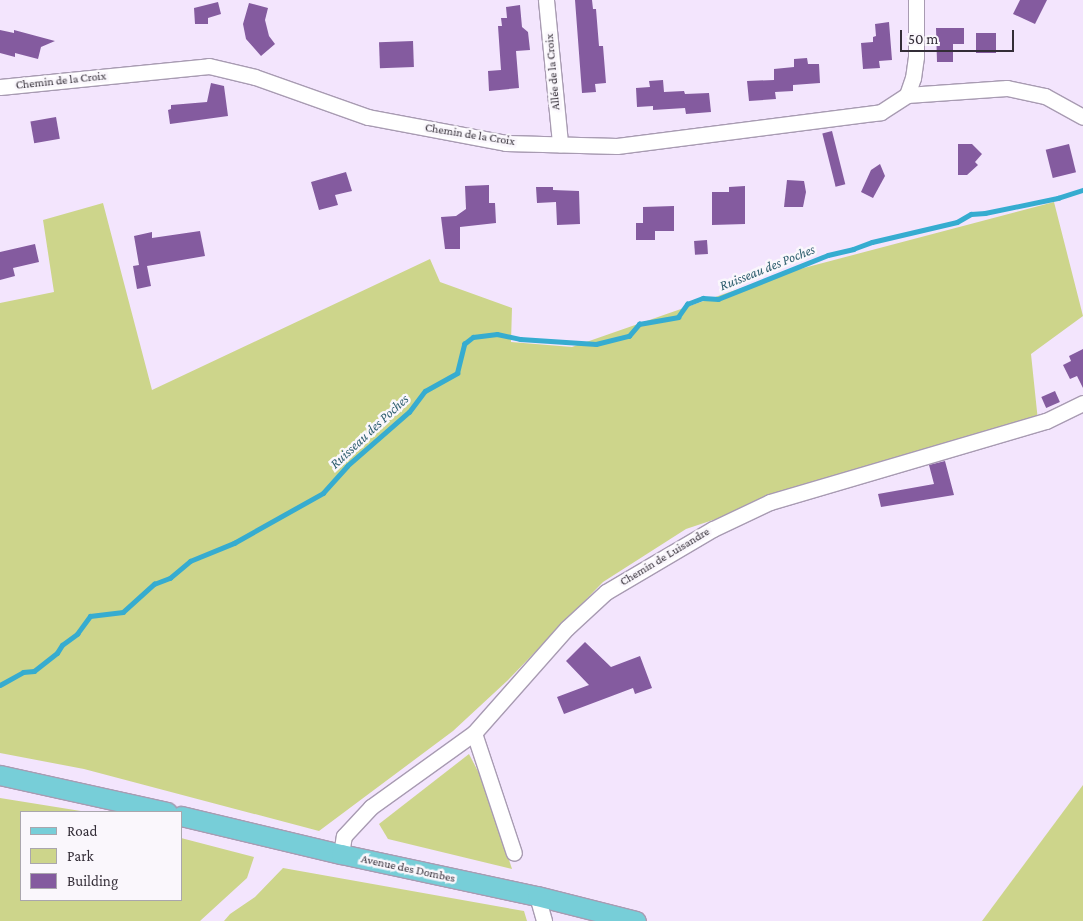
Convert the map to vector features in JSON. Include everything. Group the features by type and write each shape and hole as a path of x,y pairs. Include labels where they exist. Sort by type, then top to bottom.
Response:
{"main road":[{"path":"0,775 162,811"},
{"name":"Avenue des Dombes","path":"182,816 341,854 537,896 636,921"}],"street":[{"name":"Allée de la Croix","path":"546,0 560,144"},
{"path":"916,0 916,57 913,78 907,95 1007,88 1045,96 1083,117"},
{"name":"Chemin de la Croix","path":"0,87 209,66 255,77 368,117 506,143 617,146 881,112 907,95"},
{"name":"Chemin de Luisandre","path":"341,854 344,836 371,807 474,733 567,628 606,592 713,529 770,502 1046,421 1083,403"},
{"path":"474,733 514,853"},
{"path":"537,896 544,921"}],"green space":[{"path":"1054,202 1083,316 1031,354 1038,421 767,502 686,529 603,582 507,681 453,731 319,831 84,769 0,753 0,303 54,292 43,220 103,203 152,390 430,259 440,282 512,308 511,342 572,347 781,274"},
{"path":"469,754 483,781 512,869 388,839 379,824"},
{"path":"1083,785 1083,921 982,921"},
{"path":"0,798 81,811 20,811 20,901 182,901 182,838 254,857 247,878 200,921 0,921"},
{"path":"283,868 524,911 527,921 224,921 230,914 255,897"}],"building":[{"path":"575,0 592,0 593,9 596,9 599,46 603,46 606,83 595,84 596,92 582,93"},
{"path":"1020,0 1047,0 1035,24 1013,14"},
{"path":"218,2 221,14 208,18 208,24 195,24 194,8"},
{"path":"249,3 268,8 265,20 269,36 275,44 261,56 246,39 243,24"},
{"path":"520,5 522,27 528,32 530,50 516,51 519,88 489,91 488,71 501,70 498,26 502,26 501,18 507,18 506,7"},
{"path":"889,22 892,60 879,61 880,68 863,69 861,43 873,42 873,37 876,36 875,24"},
{"path":"936,28 964,28 964,44 953,44 953,62 937,62"},
{"path":"0,30 14,33 14,30 55,41 41,47 38,59 15,53 15,57 0,53"},
{"path":"976,33 996,33 996,53 976,53"},
{"path":"413,41 414,67 380,68 379,42"},
{"path":"807,58 808,64 819,64 820,83 793,85 793,91 775,92 776,99 749,101 747,81 774,80 774,69 794,67 794,59"},
{"path":"663,80 664,92 684,91 685,94 709,93 711,112 686,114 685,108 653,110 653,106 637,107 636,88 650,87 649,81"},
{"path":"211,83 224,86 228,116 170,124 168,110 171,109 171,105 207,102"},
{"path":"56,117 60,139 34,143 30,122"},
{"path":"832,131 845,184 836,187 822,133"},
{"path":"958,144 972,144 982,154 975,162 978,165 967,175 958,175"},
{"path":"1069,144 1076,172 1053,178 1046,150"},
{"path":"880,164 885,176 873,198 861,192 871,170"},
{"path":"346,172 352,191 335,195 338,205 319,210 311,182"},
{"path":"787,180 804,181 806,192 803,207 784,207"},
{"path":"489,185 489,203 495,203 496,223 460,227 460,249 445,249 441,217 456,216 466,209 465,186"},
{"path":"745,186 745,224 712,225 712,192 729,192 729,187"},
{"path":"536,187 553,187 553,190 579,191 580,224 557,225 556,202 537,203"},
{"path":"674,206 674,231 655,231 655,240 636,240 636,223 643,223 643,207"},
{"path":"200,231 205,256 147,266 151,286 137,289 133,266 139,265 134,236 152,232 152,238"},
{"path":"707,240 708,254 695,255 694,241"},
{"path":"35,244 39,262 13,268 15,276 0,280 0,252"},
{"path":"1083,349 1083,388 1077,376 1070,379 1063,365 1071,361 1069,356"},
{"path":"1055,391 1060,402 1046,408 1041,397"},
{"path":"945,461 954,495 881,507 878,494 934,484 929,465"},
{"path":"585,642 611,667 640,656 652,688 635,694 633,688 564,714 557,697 589,685 566,661"}],"waterway":[{"name":"Ruisseau des Poches","path":"0,685 23,672 34,671 77,634 90,616 123,612 154,584 170,578 190,561 234,543 323,493 347,466 409,412 425,391 457,373 464,344 473,337 497,334 520,339 596,344 629,336 639,324 678,317 687,304 703,298 718,299 828,255 872,242 957,222 971,214 985,213 1058,198 1083,190"}]}
